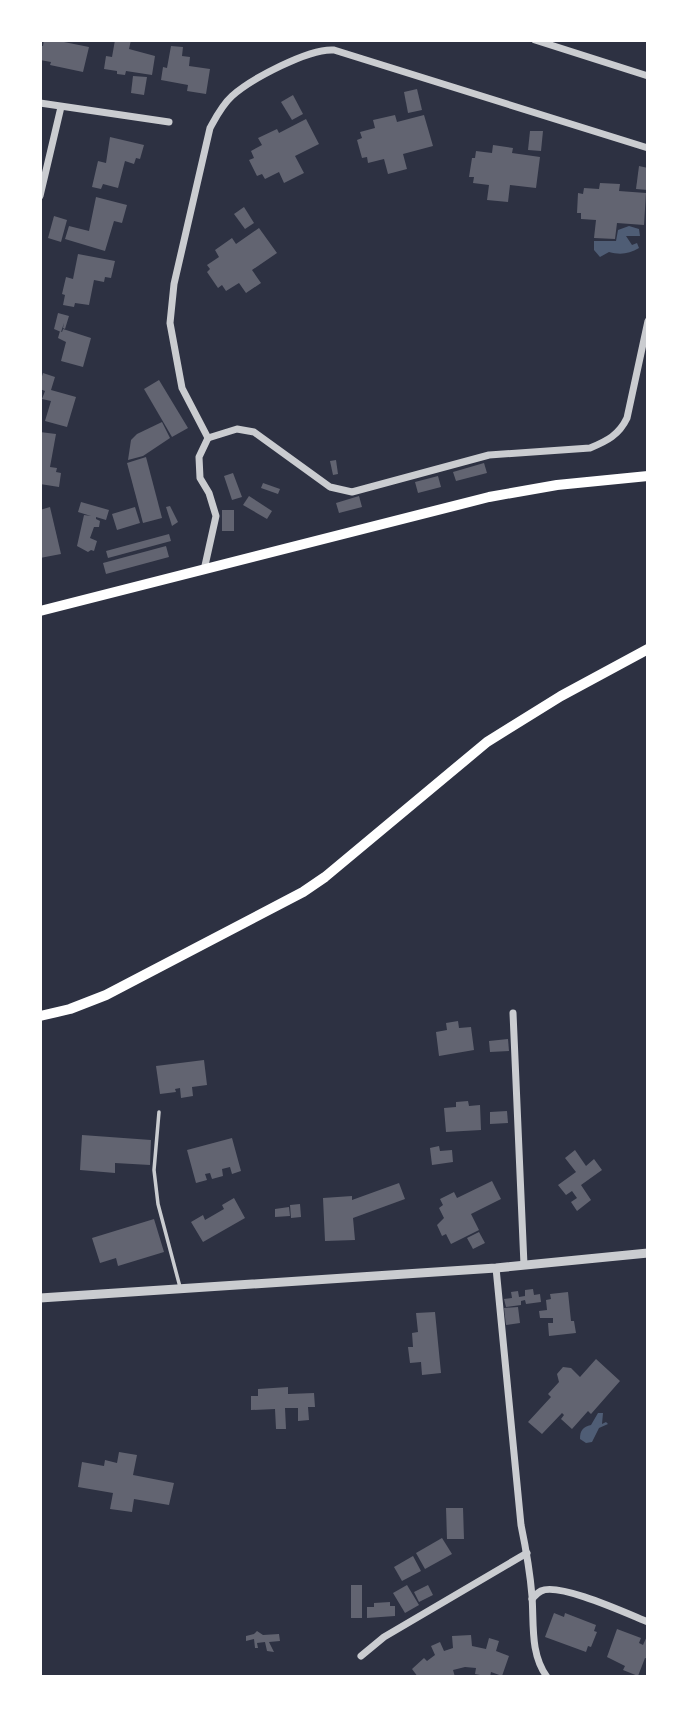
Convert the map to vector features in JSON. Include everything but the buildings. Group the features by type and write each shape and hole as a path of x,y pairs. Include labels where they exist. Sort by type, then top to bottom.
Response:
{"main road":[{"path":"40,611 489,497 557,485 648,477"},
{"path":"40,1016 106,995 303,892 325,877 487,742 561,696 648,649"}],"street":[{"path":"536,40 648,76"},
{"path":"208,438 183,388 172,344 170,304 209,132 224,105 240,90 310,52 334,51 648,149"},
{"path":"40,103 169,122"},
{"path":"40,196 61,107"},
{"path":"204,570 216,516 215,508 200,478 199,457 208,438 237,429 254,432 330,488 352,492 489,455 590,448 605,442 620,431 627,418 648,321"},
{"path":"513,1013 524,1265"},
{"path":"40,1298 496,1268 648,1253"},
{"path":"496,1268 538,1665 547,1677"},
{"path":"361,1656 384,1637 527,1553"},
{"path":"532,1599 542,1590 558,1590 648,1622"}],"lane":[{"path":"159,1112 154,1170 158,1204 181,1289"},
{"path":"40,1409 40,1423"}],"water":[{"path":"629,226 639,229 640,236 626,236 632,245 637,243 639,248 632,252 609,252 600,257 594,250 594,241 616,241 618,230"},
{"path":"598,1413 603,1413 602,1424 608,1424 599,1428 592,1442 586,1443 580,1439 581,1431 591,1425"}]}
